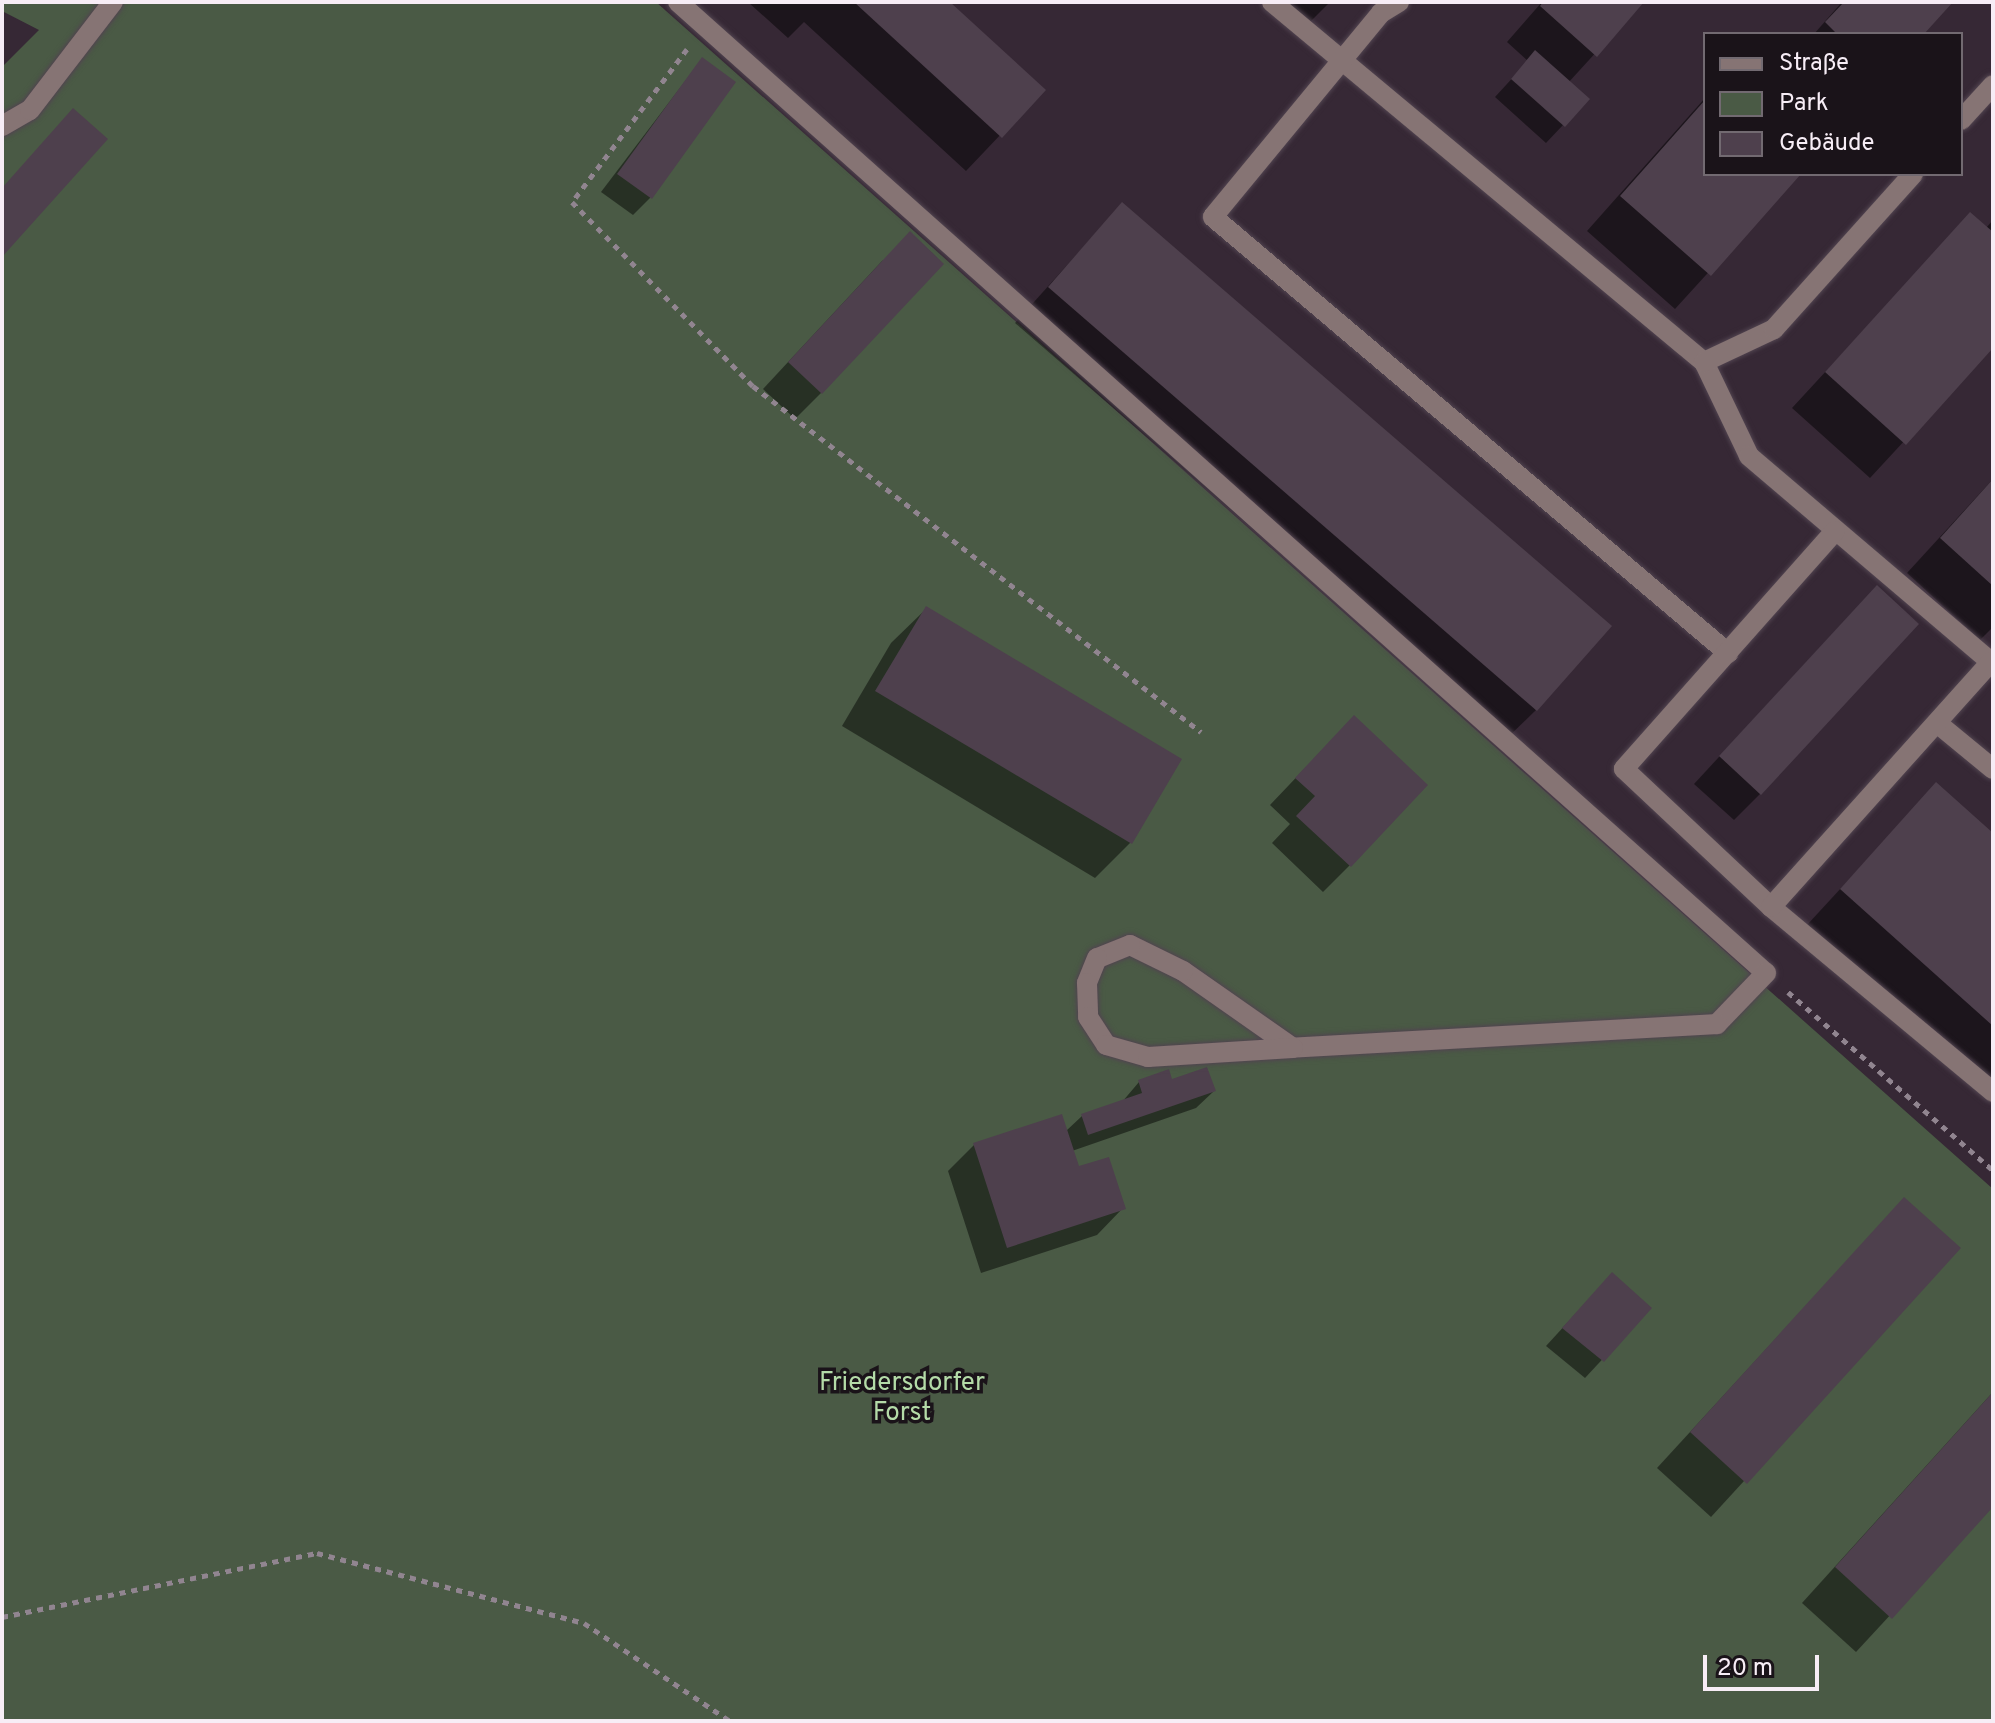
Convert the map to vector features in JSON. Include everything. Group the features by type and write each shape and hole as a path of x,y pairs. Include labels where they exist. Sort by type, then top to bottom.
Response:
{"lane":[{"path":"2,126 30,110 113,2"},
{"path":"678,2 1766,973 1717,1024 1148,1057 1106,1045 1088,1017 1087,983 1097,958 1130,945 1183,971 1293,1048"},
{"path":"1272,2 1345,59 1704,362 1749,456 1992,663 1771,907"},
{"path":"1399,2 1381,13 1213,217 1728,653"},
{"path":"1963,118 1993,85"},
{"path":"1704,362 1774,329 1911,176"},
{"path":"1835,531 1624,769 1771,907 1993,1092"},
{"path":"1937,723 1993,769"}],"path":[{"path":"704,26 572,202 753,386 1201,732"},
{"path":"1766,973 1993,1170"},
{"path":"2,1617 317,1553 584,1623 730,1721"}],"green space":[{"name":"Friedersdorfer Forst","path":"2,2 656,2 1993,1189 1993,1721 2,1721 2,67 39,30 2,11"}],"building":[{"path":"854,2 950,2 1046,90 1002,138"},
{"path":"1543,2 1644,2 1597,57 1540,6"},
{"path":"1844,2 1953,2 1926,32 1835,32 1825,22"},
{"path":"1535,50 1590,99 1565,127 1511,79"},
{"path":"702,57 736,82 652,199 617,174"},
{"path":"1703,102 1703,176 1799,176 1711,276 1620,196"},
{"path":"73,108 108,139 2,257 2,188"},
{"path":"1122,202 1612,626 1537,711 1048,287"},
{"path":"1970,212 1993,232 1993,348 1906,445 1825,372"},
{"path":"910,231 944,264 822,394 788,362"},
{"path":"1993,479 1993,586 1940,538"},
{"path":"1877,585 1919,624 1761,795 1719,756"},
{"path":"926,606 1182,759 1132,844 875,691"},
{"path":"1354,715 1428,785 1351,867 1296,816 1315,796 1295,778"},
{"path":"1936,782 1993,833 1993,1026 1840,889"},
{"path":"1207,1067 1216,1091 1088,1135 1081,1114 1142,1093 1138,1080 1169,1069 1172,1079"},
{"path":"1062,1114 1079,1166 1109,1157 1126,1209 1007,1248 973,1143"},
{"path":"1904,1197 1961,1248 1747,1484 1690,1432"},
{"path":"1612,1272 1652,1308 1604,1362 1562,1328"},
{"path":"1993,1392 1993,1507 1892,1619 1835,1567"}]}
